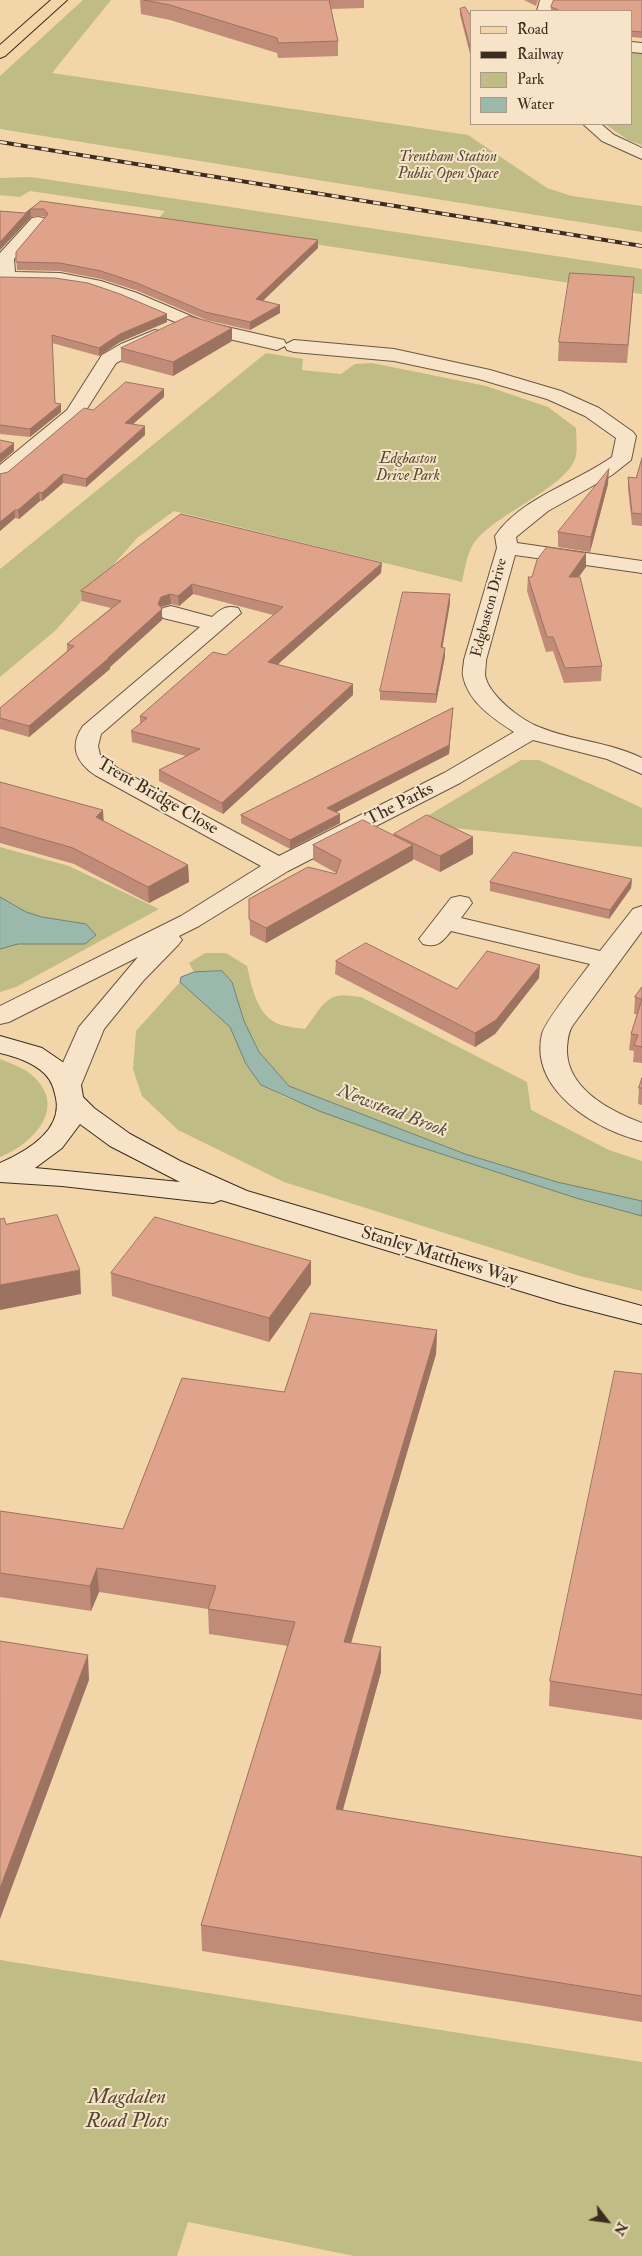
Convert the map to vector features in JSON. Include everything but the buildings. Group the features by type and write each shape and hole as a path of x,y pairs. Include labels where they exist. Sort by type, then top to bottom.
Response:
{"main road":[{"path":"0,53 60,0"}],"street":[{"path":"592,125 608,138 642,154"},
{"path":"38,222 5,258 3,278 58,279 93,285 122,293 188,322 227,335 286,345 394,355 443,364 554,395 592,412 634,435"},
{"path":"0,241 18,243"},
{"path":"0,475 74,414 109,359 128,348 188,322"},
{"path":"331,362 347,350"},
{"name":"Edgbaston Drive","path":"634,435 621,460 604,473 552,499 525,518 505,536 507,548 475,660 474,676 482,693 498,711 530,732 615,754 642,767"},
{"path":"9,442 36,446"},
{"path":"507,548 642,568"},
{"name":"Trent Bridge Close","path":"171,613 223,618 91,731 86,742 86,753 95,764 111,774 279,866"},
{"name":"The Parks","path":"0,1016 190,920 279,866 444,782 530,732"},
{"path":"642,914 604,960 555,1033 554,1064 567,1088 602,1113 642,1133"},
{"name":"The Parks","path":"0,1174 26,1162 50,1147 67,1124 71,1110 69,1092 85,1041 104,1010 154,954 190,920"},
{"path":"446,921 604,960"},
{"name":"Stanley Matthews Way","path":"0,1044 38,1058 50,1066 84,1114 120,1140 170,1167 237,1197 570,1296 642,1315"},
{"name":"Stanley Matthews Way","path":"0,1174 62,1178 237,1197"}],"green space":[{"name":"Trentham Station Public Open Space","path":"83,0 111,0 52,73 468,135 547,188 572,196 642,206 642,232 0,129 0,76"},
{"path":"632,51 642,52 642,145 628,140 606,125 632,125"},
{"path":"31,177 642,269 642,294 157,220 165,211 30,191 20,197 0,195 0,178"},
{"name":"Edgbaston Drive Park","path":"266,353 303,359 302,370 341,374 355,364 372,363 486,386 548,407 576,428 577,448 575,459 559,480 500,519 477,539 465,565 462,582 174,511 137,538 56,630 0,677 0,569"},
{"path":"521,760 539,760 642,808 642,847 414,824"},
{"path":"0,847 69,866 159,909 16,987 0,992"},
{"path":"205,953 226,953 247,966 261,1009 266,1016 281,1025 305,1029 323,1005 332,998 343,995 361,997 527,1082 531,1110 609,1150 642,1161 642,1201 557,1182 465,1154 289,1086 259,1052 244,1021 232,982 222,971 194,972 189,963"},
{"path":"180,982 230,1027 246,1064 261,1085 285,1097 408,1143 576,1198 642,1216 642,1291 580,1276 284,1182 178,1130 142,1096 133,1069 136,1031"},
{"path":"0,1059 34,1077 44,1089 47,1101 46,1113 41,1125 33,1135 23,1144 0,1157"},
{"name":"Magdalen Road Plots","path":"0,1960 642,2062 642,2256 354,2256 188,2222 177,2256 0,2256"}],"water":[{"path":"0,897 26,912 42,917 86,924 96,935 85,944 18,944 0,949"},
{"path":"222,971 232,982 244,1021 259,1052 289,1086 465,1154 557,1182 642,1201 642,1216 576,1198 408,1143 319,1111 261,1085 246,1064 230,1027 180,982 181,977 194,972"}],"railway":[{"path":"0,142 642,246"}],"water label":[{"name":"Newstead Brook","path":"392,1112"}]}
